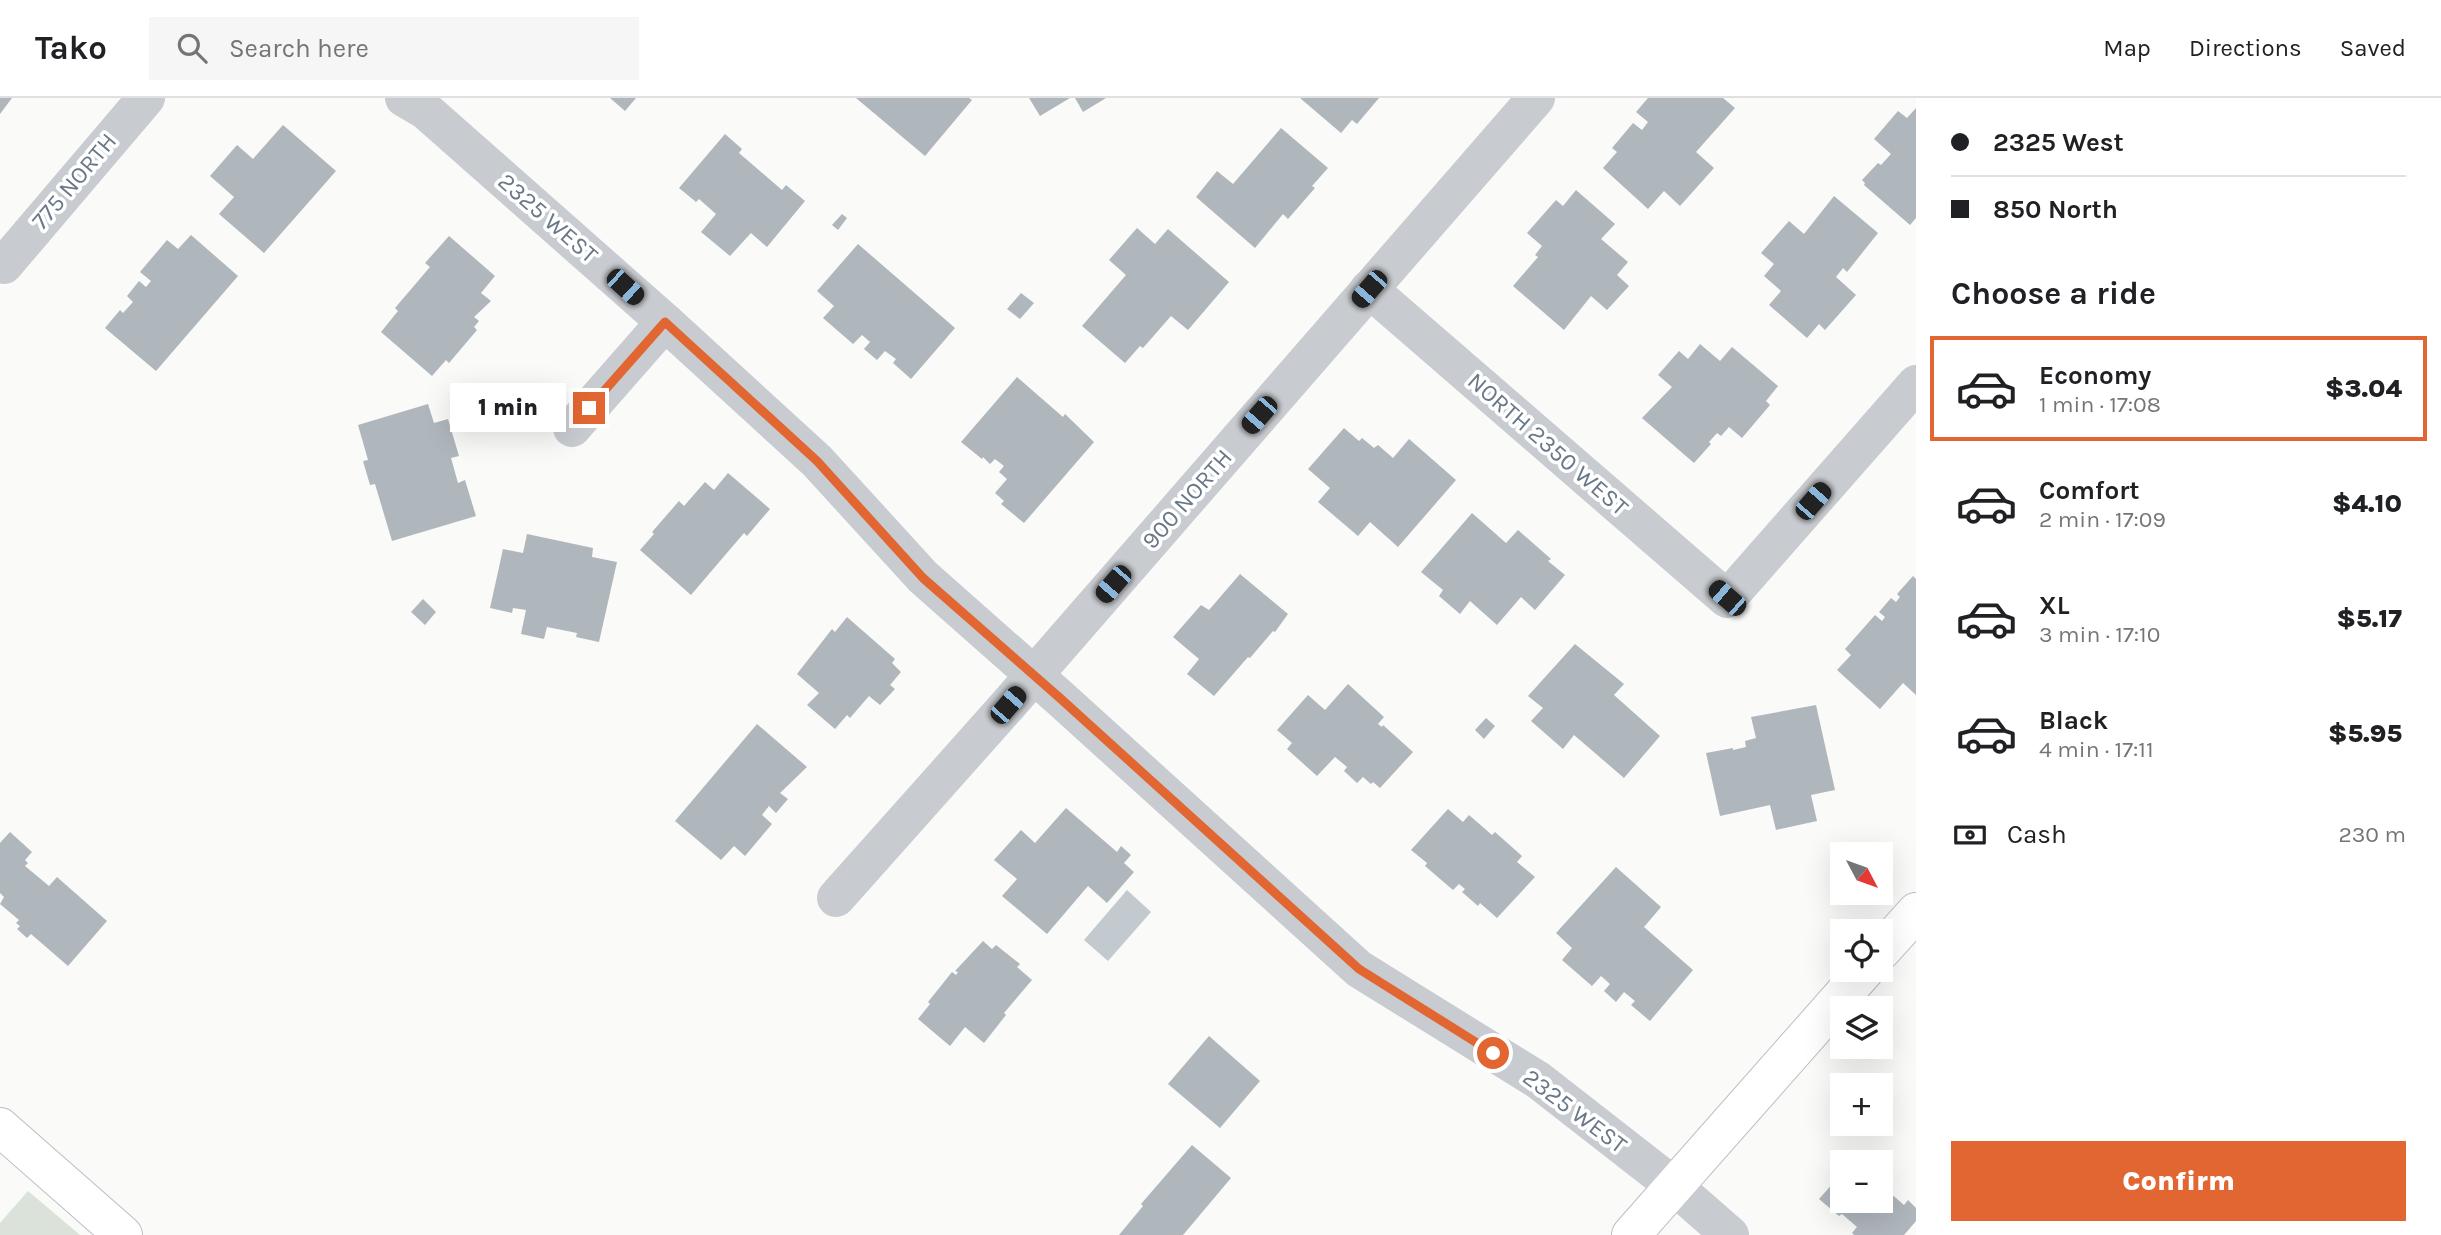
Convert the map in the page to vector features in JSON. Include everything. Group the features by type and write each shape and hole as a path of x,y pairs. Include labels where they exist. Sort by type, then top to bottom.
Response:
{"main road":[{"path":"1893,938 1916,912"},
{"path":"1632,1235 1854,982"},
{"path":"0,1128 123,1235"}],"street":[{"name":"775 NORTH","path":"4,265 146,98"},
{"name":"2325 WEST","path":"404,98 426,111 665,322 817,461 923,578 1359,969 1538,1080 1674,1186 1730,1235"},
{"name":"900 NORTH","path":"836,898 1034,675 1536,98"},
{"name":"NORTH 2350 WEST","path":"1369,289 1727,598 1916,384"},
{"path":"572,428 665,322"}],"shaded area":[{"path":"1127,890 1151,912 1108,961 1084,940"},
{"path":"28,1191 80,1235 0,1235 0,1223"}],"building":[{"path":"0,98 12,98 0,114"},
{"path":"610,98 636,98 625,111"},
{"path":"856,98 969,98 972,100 925,156"},
{"path":"1029,98 1070,98 1040,116"},
{"path":"1075,98 1106,98 1083,112"},
{"path":"1300,98 1379,98 1357,124 1352,120 1341,133"},
{"path":"1648,98 1723,98 1735,108 1696,152 1714,168 1680,206 1664,191 1648,209 1603,168 1617,152 1612,148 1633,123 1642,130 1648,122 1636,112"},
{"path":"1916,108 1916,218 1910,225 1864,185 1862,180 1891,154 1874,139 1898,111 1907,118"},
{"path":"283,125 336,171 264,253 219,214 234,197 210,176 237,145 253,159"},
{"path":"1281,128 1328,168 1312,186 1315,188 1288,219 1283,214 1255,248 1196,197 1217,171 1233,184"},
{"path":"725,134 742,149 739,153 782,190 786,185 805,201 767,247 751,233 730,256 701,232 716,214 699,199 696,202 679,188"},
{"path":"1576,190 1615,224 1601,239 1628,262 1617,275 1629,286 1607,310 1591,296 1564,330 1513,286 1538,257 1535,255 1542,246 1527,233 1556,200 1563,206"},
{"path":"1834,196 1878,233 1847,272 1843,268 1836,277 1856,295 1825,330 1819,324 1807,338 1769,305 1781,291 1764,276 1774,264 1761,253 1789,221 1804,234"},
{"path":"842,214 847,218 838,230 832,225"},
{"path":"1137,228 1155,244 1168,229 1229,282 1188,330 1171,316 1143,348 1140,346 1125,363 1082,326 1126,275 1109,260"},
{"path":"191,235 238,276 156,371 105,328 120,310 123,313 133,302 127,296 139,281 146,287 151,281 140,272 167,240 178,249"},
{"path":"449,236 495,276 481,293 491,301 474,317 479,321 474,327 477,330 449,363 446,360 432,376 381,332 398,311 395,308 430,267 425,263"},
{"path":"858,244 955,328 911,379 893,363 896,359 885,351 877,360 864,349 870,342 862,335 853,344 823,318 834,306 817,291"},
{"path":"1021,293 1034,303 1020,319 1007,309"},
{"path":"1700,344 1720,361 1732,347 1778,386 1766,401 1770,405 1742,438 1729,427 1721,436 1717,433 1694,463 1642,418 1672,387 1658,375 1679,351 1688,359"},
{"path":"1017,377 1063,417 1065,414 1094,442 1024,523 1001,504 1004,501 995,493 1007,479 999,472 1004,466 995,459 990,464 961,442"},
{"path":"428,404 434,423 448,419 459,456 451,458 458,483 465,480 476,516 392,541 375,484 370,485 363,461 368,460 358,425"},
{"path":"1344,428 1359,441 1362,438 1374,448 1378,445 1393,458 1409,439 1456,480 1398,547 1370,522 1358,536 1318,502 1330,488 1308,469"},
{"path":"728,473 770,509 747,536 744,533 691,595 640,550 679,501 684,506 705,482 714,490"},
{"path":"1472,513 1506,543 1518,530 1565,575 1535,610 1521,597 1497,625 1470,601 1460,614 1439,596 1443,590 1421,572"},
{"path":"527,534 593,548 592,557 617,562 599,642 576,637 577,633 547,627 544,639 521,634 526,610 513,608 512,613 490,608 503,549 523,553"},
{"path":"1240,574 1288,614 1275,632 1248,657 1214,696 1187,674 1199,659 1173,637 1201,605 1209,610"},
{"path":"1913,576 1916,579 1916,695 1903,683 1880,709 1837,670 1851,655 1845,649 1875,615 1882,621 1885,617 1879,612 1891,598 1896,602 1900,597 1897,594"},
{"path":"423,599 436,612 425,625 411,612"},
{"path":"847,617 895,659 892,663 901,672 890,685 895,689 880,705 869,696 850,718 847,715 835,729 807,705 819,693 797,674 832,629 835,632"},
{"path":"1575,644 1624,684 1614,695 1660,736 1624,778 1574,735 1563,749 1531,721 1543,708 1528,696"},
{"path":"1348,684 1384,717 1378,724 1382,727 1383,725 1413,752 1380,788 1363,777 1357,783 1344,771 1347,767 1335,757 1317,776 1287,749 1292,743 1277,730 1308,695 1325,710"},
{"path":"1816,705 1835,790 1811,795 1817,821 1776,830 1770,805 1720,816 1706,753 1746,747 1745,741 1756,738 1751,717"},
{"path":"1486,718 1495,726 1484,739 1475,730"},
{"path":"757,724 807,767 780,793 788,799 776,813 769,806 762,815 772,824 745,856 734,846 721,860 675,821"},
{"path":"1066,808 1117,852 1121,846 1131,855 1124,863 1134,872 1107,903 1088,886 1047,934 1002,896 1017,879 994,860 1021,830 1035,843"},
{"path":"1448,809 1463,822 1469,815 1492,835 1495,832 1522,856 1517,862 1535,877 1497,918 1462,892 1465,889 1459,884 1453,890 1411,850"},
{"path":"10,832 32,852 25,860 28,863 25,866 49,886 57,877 107,921 68,966 31,934 27,938 17,929 20,926 16,923 19,920 0,904 4,897 0,893 0,843"},
{"path":"1616,867 1661,907 1644,927 1693,970 1650,1021 1631,1005 1635,1001 1624,992 1616,1002 1604,991 1610,984 1601,976 1592,986 1562,960 1572,948 1556,933"},
{"path":"983,941 992,949 996,945 1020,964 1017,967 1032,980 1004,1013 1006,1015 984,1043 965,1027 950,1046 918,1019 952,972 956,975 958,972 955,971"},
{"path":"1209,1036 1260,1081 1220,1128 1168,1084"},
{"path":"1192,1145 1231,1178 1183,1235 1119,1235 1143,1206 1141,1204"},
{"path":"1830,1187 1830,1208 1819,1199"},
{"path":"1893,1195 1904,1205 1908,1200 1916,1208 1916,1221 1904,1235 1854,1235 1852,1233 1857,1227 1842,1214 1839,1216 1835,1213 1893,1213"}],"route":[{"path":"589,408 665,322 817,461 923,578 1359,969 1493,1053"}]}
